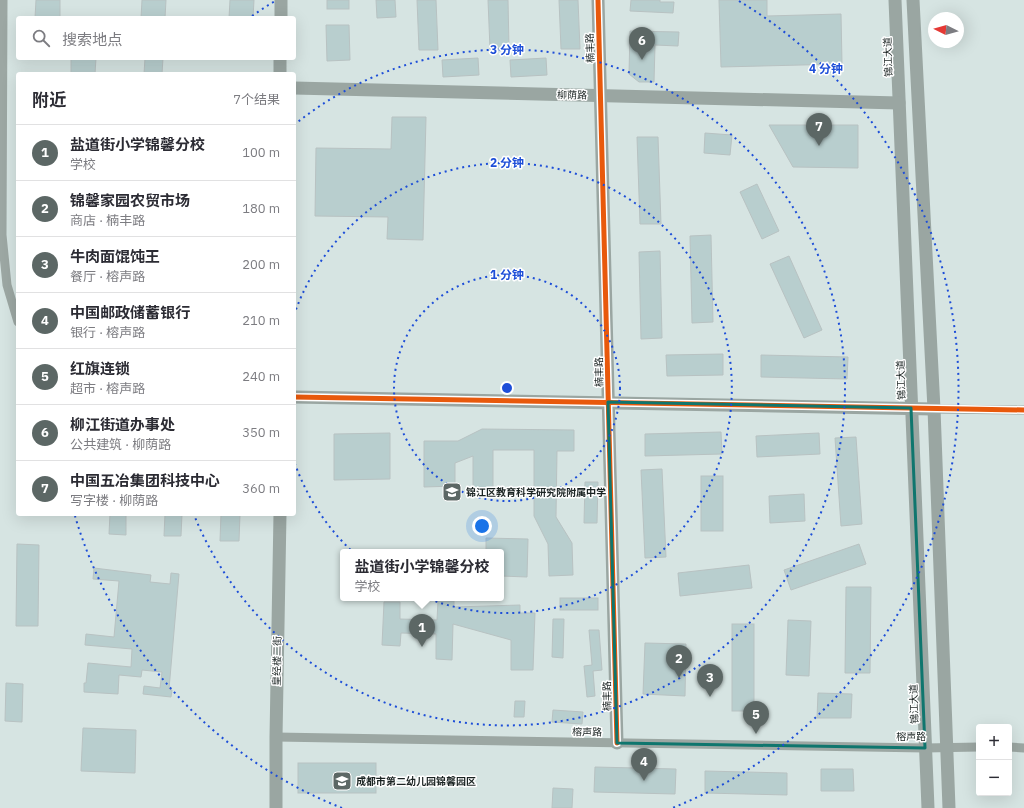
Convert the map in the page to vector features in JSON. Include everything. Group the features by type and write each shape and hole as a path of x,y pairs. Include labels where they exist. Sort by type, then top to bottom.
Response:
{"street":[{"path":"3,0 2,235 7,285 16,315"},
{"path":"281,0 281,16"},
{"name":"楠丰路","path":"598,0 617,743"},
{"name":"锦江大道","path":"895,0 928,808"},
{"path":"913,0 934,408 948,808"},
{"path":"280,60 280,72"},
{"name":"柳荫路","path":"296,88 899,103"},
{"path":"296,397 1024,410"},
{"name":"皇经楼二街","path":"276,808 280,516"},
{"name":"榕声路","path":"276,737 925,748 976,747"},
{"path":"1012,747 1024,748"}],"highlighted area":[{"path":"608,402 911,408 925,748 617,743"}],"building":[{"path":"36,0 60,0 60,16 35,16"},
{"path":"142,0 166,0 165,16 141,16"},
{"path":"230,0 254,0 253,16 229,16"},
{"path":"327,0 349,0 349,9 327,9"},
{"path":"376,0 395,0 396,17 377,18"},
{"path":"417,0 436,0 438,50 419,50"},
{"path":"488,0 508,0 509,48 490,49"},
{"path":"559,0 578,0 580,49 561,49"},
{"path":"631,0 660,0 660,2 674,2 673,13 630,11"},
{"path":"719,0 767,0 767,16 841,14 842,64 721,67"},
{"path":"326,25 349,25 350,60 327,61"},
{"path":"630,31 679,32 678,46 655,45 654,82 639,82 629,74"},
{"path":"478,58 479,75 443,77 442,60"},
{"path":"546,58 547,75 511,77 510,60"},
{"path":"71,60 96,60 95,72 71,72"},
{"path":"145,60 163,60 162,72 144,72"},
{"path":"392,117 426,117 423,240 387,239 388,217 315,216 316,148 391,149"},
{"path":"769,125 858,125 858,168 793,167"},
{"path":"705,133 732,135 730,155 704,153"},
{"path":"637,137 658,137 661,224 640,224"},
{"path":"757,184 779,231 762,239 740,192"},
{"path":"711,235 713,322 692,323 690,236"},
{"path":"660,251 662,338 641,339 639,252"},
{"path":"789,256 822,330 804,338 770,264"},
{"path":"723,354 723,375 667,376 666,355"},
{"path":"761,355 848,357 847,379 761,377"},
{"path":"482,429 574,430 574,451 557,451 556,517 572,543 573,575 549,576 548,544 534,516 534,450 493,450 493,491 473,491 473,456 455,463 455,486 424,487 424,441 458,441"},
{"path":"721,432 722,454 645,456 645,434"},
{"path":"390,433 390,479 334,480 334,434"},
{"path":"819,433 820,454 757,457 756,436"},
{"path":"856,437 862,524 841,526 835,438"},
{"path":"662,469 666,557 645,558 641,470"},
{"path":"701,476 723,476 723,531 701,531"},
{"path":"585,482 598,482 597,523 584,523"},
{"path":"804,494 805,521 770,523 769,496"},
{"path":"110,516 126,516 126,535 109,534"},
{"path":"165,516 182,516 181,536 164,536"},
{"path":"221,516 240,516 239,541 220,541"},
{"path":"486,538 528,539 527,577 504,576 504,549 486,549"},
{"path":"17,544 39,545 38,626 16,626"},
{"path":"859,544 866,564 791,590 784,570"},
{"path":"749,565 752,588 680,596 678,573"},
{"path":"94,568 151,575 150,582 170,584 171,573 179,574 169,689 172,690 171,697 143,694 144,686 160,688 162,672 142,670 141,677 119,675 118,694 84,692 84,683 86,683 88,663 131,667 132,649 85,645 86,634 114,637 119,581 93,579"},
{"path":"846,587 871,587 870,673 845,673"},
{"path":"560,598 598,598 598,610 560,610"},
{"path":"438,601 454,601 454,607 520,605 520,613 535,613 533,670 511,670 511,640 453,624 452,660 436,659 436,634 401,633 400,646 382,645 384,602 400,602 400,619 437,620"},
{"path":"553,619 564,619 563,658 552,657"},
{"path":"788,620 811,621 809,676 786,675"},
{"path":"732,624 754,624 754,711 732,711"},
{"path":"589,630 599,630 602,670 593,671 595,696 587,697 584,666 592,665"},
{"path":"645,643 686,644 685,696 643,694"},
{"path":"6,683 23,684 22,722 5,721"},
{"path":"818,693 852,694 851,718 817,718"},
{"path":"515,701 525,701 524,717 514,717"},
{"path":"553,710 583,712 582,724 552,722"},
{"path":"83,728 136,730 135,773 81,771"},
{"path":"298,763 376,763 376,793 298,793"},
{"path":"595,767 676,769 675,794 594,792"},
{"path":"821,769 853,769 854,791 821,791"},
{"path":"705,771 787,773 787,795 705,793"},
{"path":"553,788 573,789 572,808 552,808"}],"cycle path":[{"path":"598,0 617,743"},
{"path":"296,397 1024,410"}],"place":[{"name":"柳江街道办事处","path":"642,60"},
{"name":"中国五冶集团科技中心","path":"819,146"},
{"name":"锦江区教育科学研究院附属中学","path":"452,492"},
{"name":"盐道街小学锦馨分校","path":"422,647"},
{"name":"锦馨家园农贸市场","path":"679,678"},
{"name":"牛肉面馄饨王","path":"710,697"},
{"name":"红旗连锁","path":"756,734"},
{"name":"成都市第二幼儿园锦馨园区","path":"342,781"},
{"name":"中国邮政储蓄银行","path":"644,781"}]}
